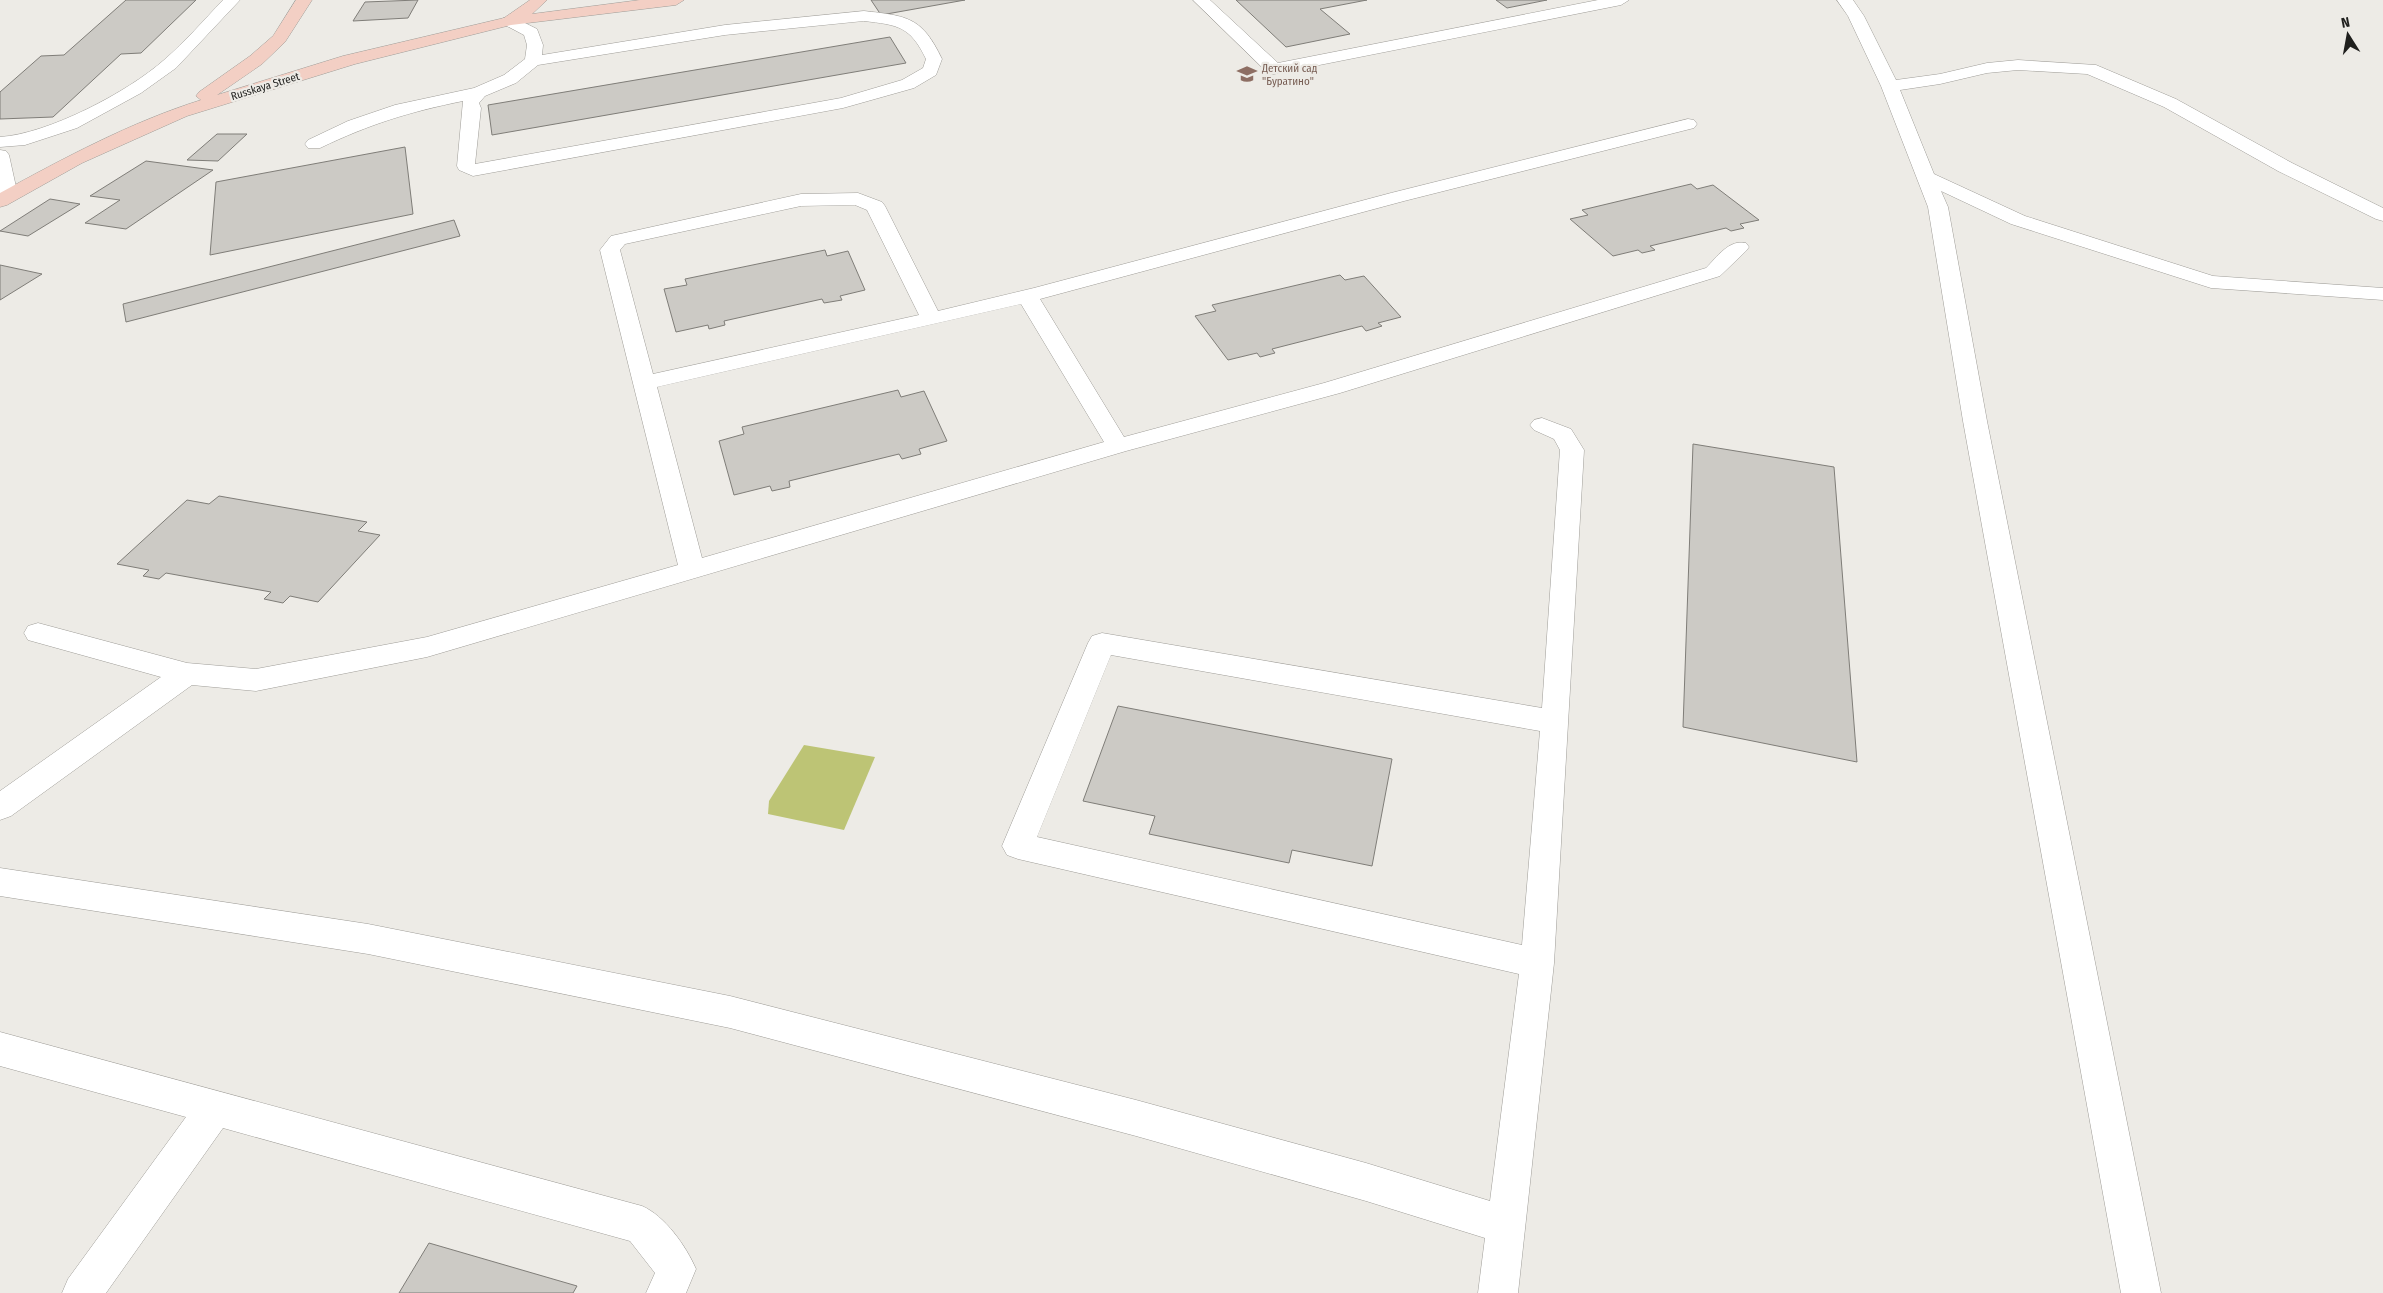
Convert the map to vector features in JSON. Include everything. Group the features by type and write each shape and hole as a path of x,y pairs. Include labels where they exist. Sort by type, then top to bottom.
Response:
{"main road":[{"path":"181,112 231,80 285,51 304,0"},
{"name":"Russkaya Street","path":"3,197 76,158 181,112 349,60 509,21 531,8 539,0"},
{"path":"546,0 562,6 599,11"},
{"path":"509,21 676,0"},
{"path":"285,51 315,61 349,60"}],"lane":[{"path":"0,142 19,141 71,124 135,89 170,64 232,0"},
{"path":"1201,0 1274,69 1622,0"},
{"path":"1845,0 1856,16 1890,86 1938,207 1975,421 2141,1293"},
{"path":"314,144 354,124 401,109 479,92 510,79 534,61 725,30 864,16 908,22 927,42 934,59 930,71 908,84 843,103 473,170 466,166 472,108 470,103 479,92"},
{"path":"509,21 531,32 535,45 534,61"},
{"path":"1890,86 1940,79 1987,68 2018,65 2090,69 2170,103 2285,167 2383,215"},
{"path":"644,383 1028,297 1280,228 1536,161 1688,124"},
{"path":"0,155 3,197"},
{"path":"1926,177 2018,220 2211,282 2383,294"},
{"path":"692,570 610,250 618,240 802,200 858,199 875,206 931,319"},
{"path":"38,633 187,674 256,680 427,647 1118,446 1332,388 1714,272 1739,248"},
{"path":"1028,297 1118,446"},
{"path":"1498,1293 1537,963 1555,722 1572,450 1563,434 1542,425"},
{"path":"1537,963 1018,846 1102,643 1555,722"},
{"path":"0,808 187,674"},
{"path":"0,882 368,940 730,1012 1136,1118 1366,1182 1506,1225"},
{"path":"0,1049 642,1225 676,1269 666,1293"},
{"path":"82,1293 215,1108"}],"green space":[{"path":"804,745 875,757 844,830 768,814 769,801"}],"building":[{"path":"126,0 196,0 141,53 121,54 53,117 0,119 0,92 41,56 64,55"},
{"path":"418,0 408,18 353,21 365,2"},
{"path":"871,0 965,0 881,15"},
{"path":"1236,0 1367,0 1320,9 1350,34 1286,47"},
{"path":"1496,0 1547,0 1507,8"},
{"path":"890,37 906,63 492,135 488,105"},
{"path":"217,134 247,134 218,161 187,160"},
{"path":"405,147 413,214 210,255 216,182"},
{"path":"146,161 213,170 126,229 85,223 120,200 90,196"},
{"path":"1691,184 1697,189 1713,185 1759,220 1740,224 1744,228 1731,231 1726,228 1650,246 1655,250 1642,253 1638,250 1613,256 1570,219 1588,215 1582,210"},
{"path":"50,199 80,204 28,236 0,231"},
{"path":"454,220 460,236 126,322 123,304"},
{"path":"825,250 827,256 848,251 865,290 840,296 842,300 824,303 822,299 724,321 725,325 709,329 708,325 676,332 664,289 687,285 685,279"},
{"path":"0,265 42,274 0,300"},
{"path":"1340,275 1345,280 1364,276 1401,317 1378,323 1382,326 1366,331 1362,326 1272,349 1275,353 1260,357 1257,353 1228,360 1195,316 1216,311 1212,305"},
{"path":"898,390 901,397 924,391 947,441 919,449 921,454 902,459 899,454 789,481 790,487 772,491 770,486 734,495 719,441 744,434 742,427"},
{"path":"1693,444 1834,467 1857,762 1683,727"},
{"path":"219,496 367,522 358,531 380,535 318,602 290,596 283,603 264,599 271,592 166,573 159,579 143,576 149,570 117,564 187,500 209,504"},
{"path":"1118,706 1392,759 1372,866 1292,850 1289,863 1149,834 1155,816 1083,801"},
{"path":"429,1243 577,1286 573,1293 399,1293"}],"place":[{"name":"Детский сад \"Буратино\"","path":"1247,74"}]}
